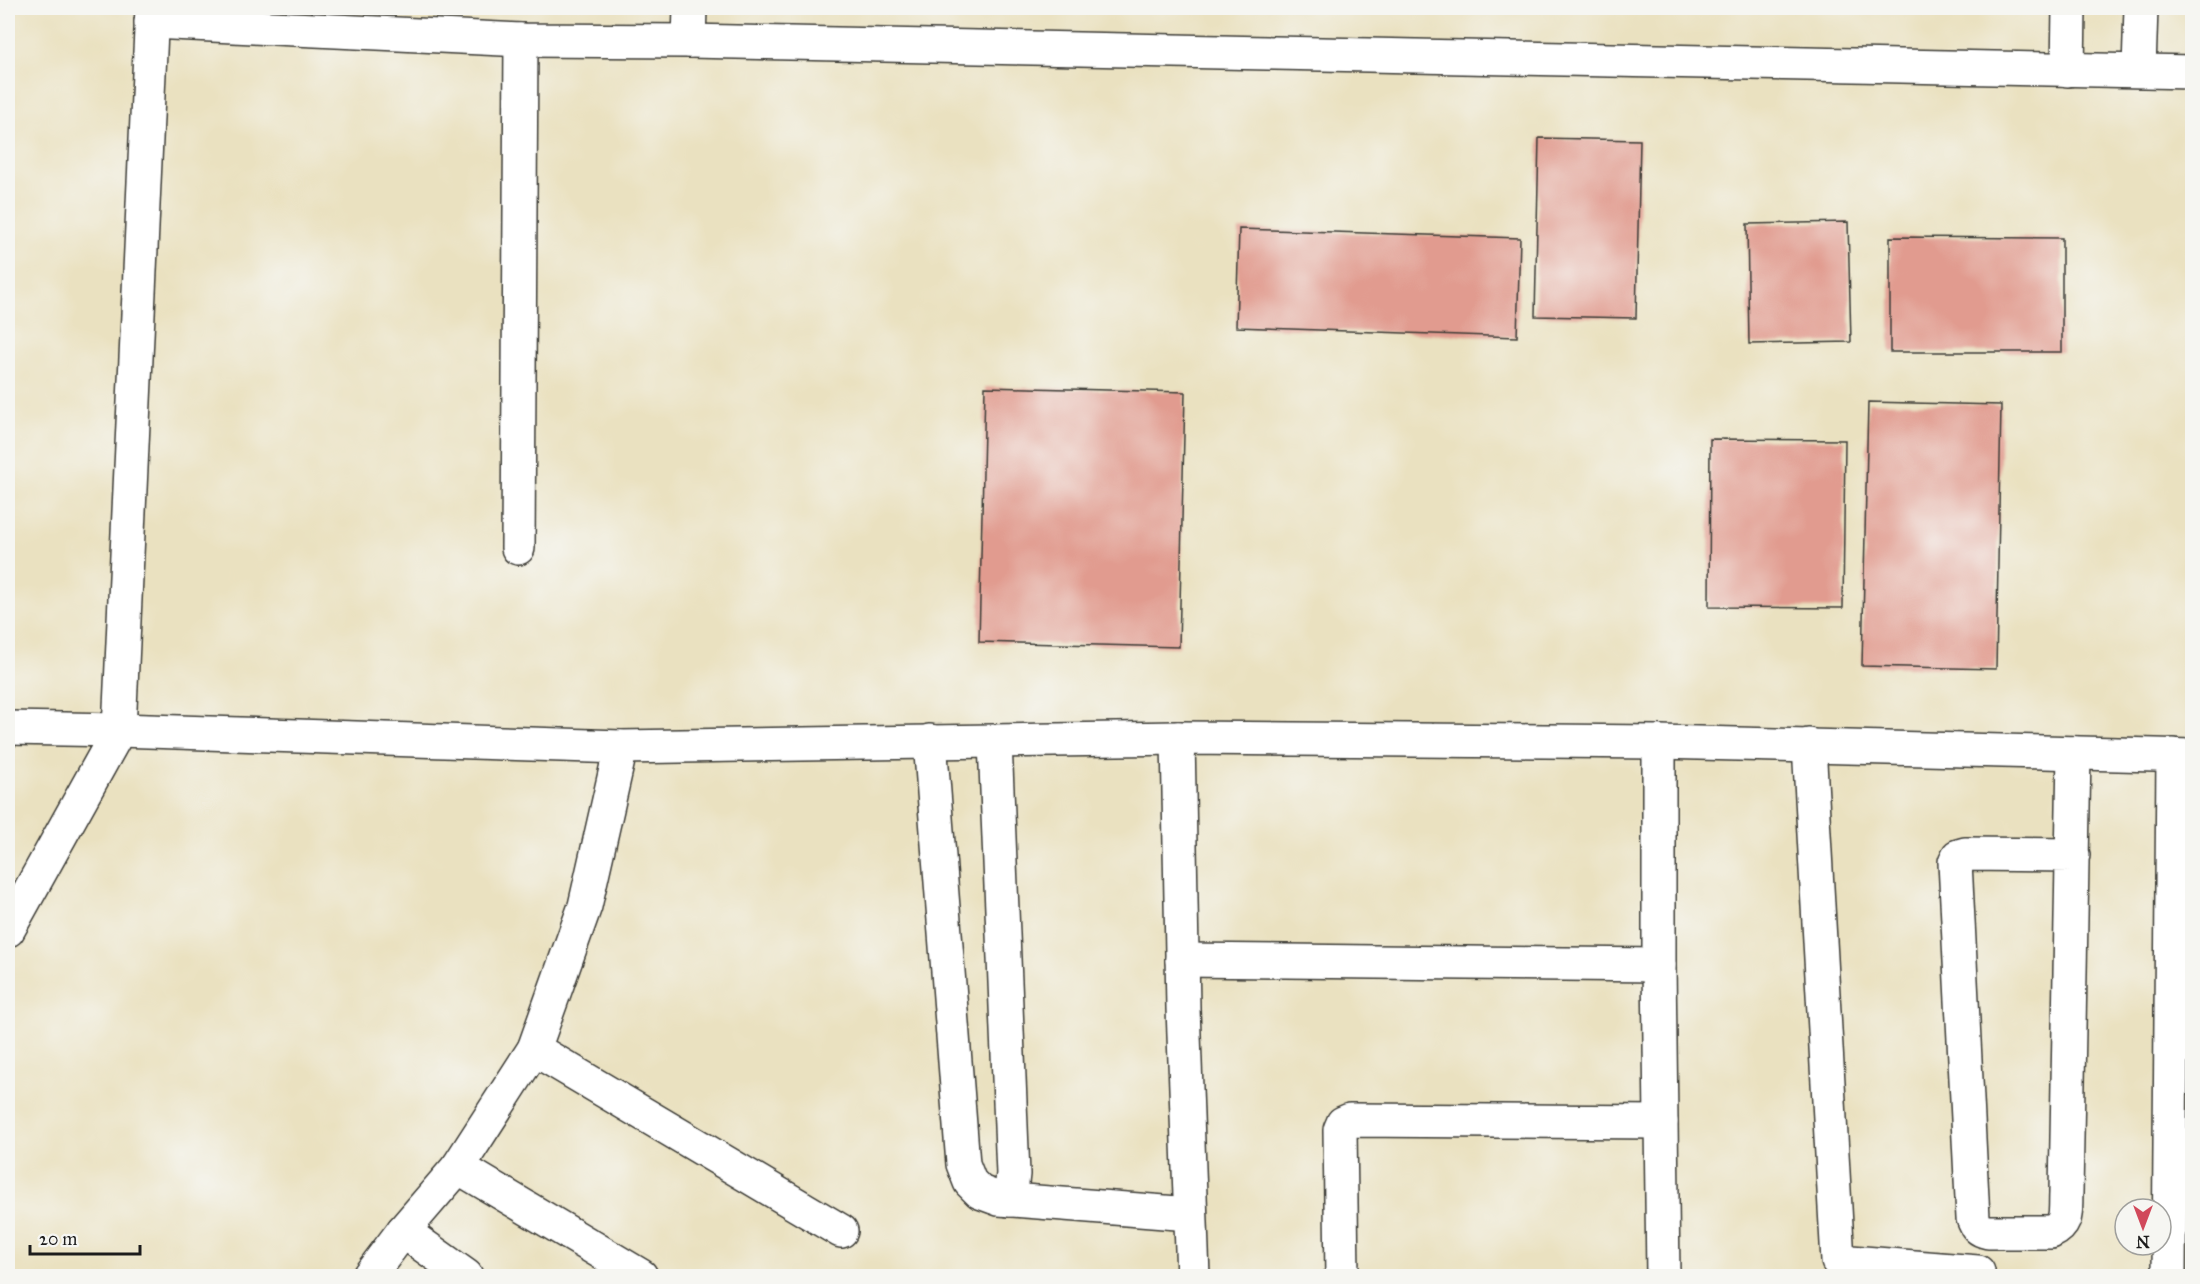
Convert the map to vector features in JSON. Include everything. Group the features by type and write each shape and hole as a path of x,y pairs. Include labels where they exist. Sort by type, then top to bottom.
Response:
{"street":[{"path":"689,41 690,8"},
{"path":"2068,70 2069,8"},
{"path":"2139,69 2141,8"},
{"path":"8,930 119,730 152,15 521,40 689,41 2068,70 2139,69 2193,72"},
{"path":"518,548 521,40"},
{"path":"8,728 621,747 1178,738 1659,742 2183,755 2169,1276"},
{"path":"1178,738 1182,960 1193,1276"},
{"path":"930,741 963,1164 970,1182 980,1192 1010,1200 1190,1214"},
{"path":"995,742 1013,1174 1010,1200"},
{"path":"1659,742 1663,1276"},
{"path":"1809,746 1838,1269 1983,1275"},
{"path":"369,1276 403,1231 458,1167 534,1048 585,906 621,747"},
{"path":"2073,855 1965,854 1958,856 1955,862 1973,1218 1980,1230 1988,1232 2051,1232 2060,1228 2065,1217 2073,855 2074,753"},
{"path":"1182,960 1659,965"},
{"path":"534,1048 841,1231"},
{"path":"1342,1276 1340,1130 1344,1123 1350,1120 1661,1122"},
{"path":"458,1167 641,1276"},
{"path":"403,1231 466,1276"}],"building":[{"path":"1539,138 1640,140 1636,318 1535,316"},
{"path":"1848,222 1851,342 1749,344 1747,224"},
{"path":"1239,229 1520,238 1517,337 1236,327"},
{"path":"1890,237 2062,238 2062,352 1890,352"},
{"path":"985,387 1185,392 1179,647 979,642"},
{"path":"1868,402 2001,405 1996,669 1862,666"},
{"path":"1710,439 1845,440 1843,608 1709,607"}]}
